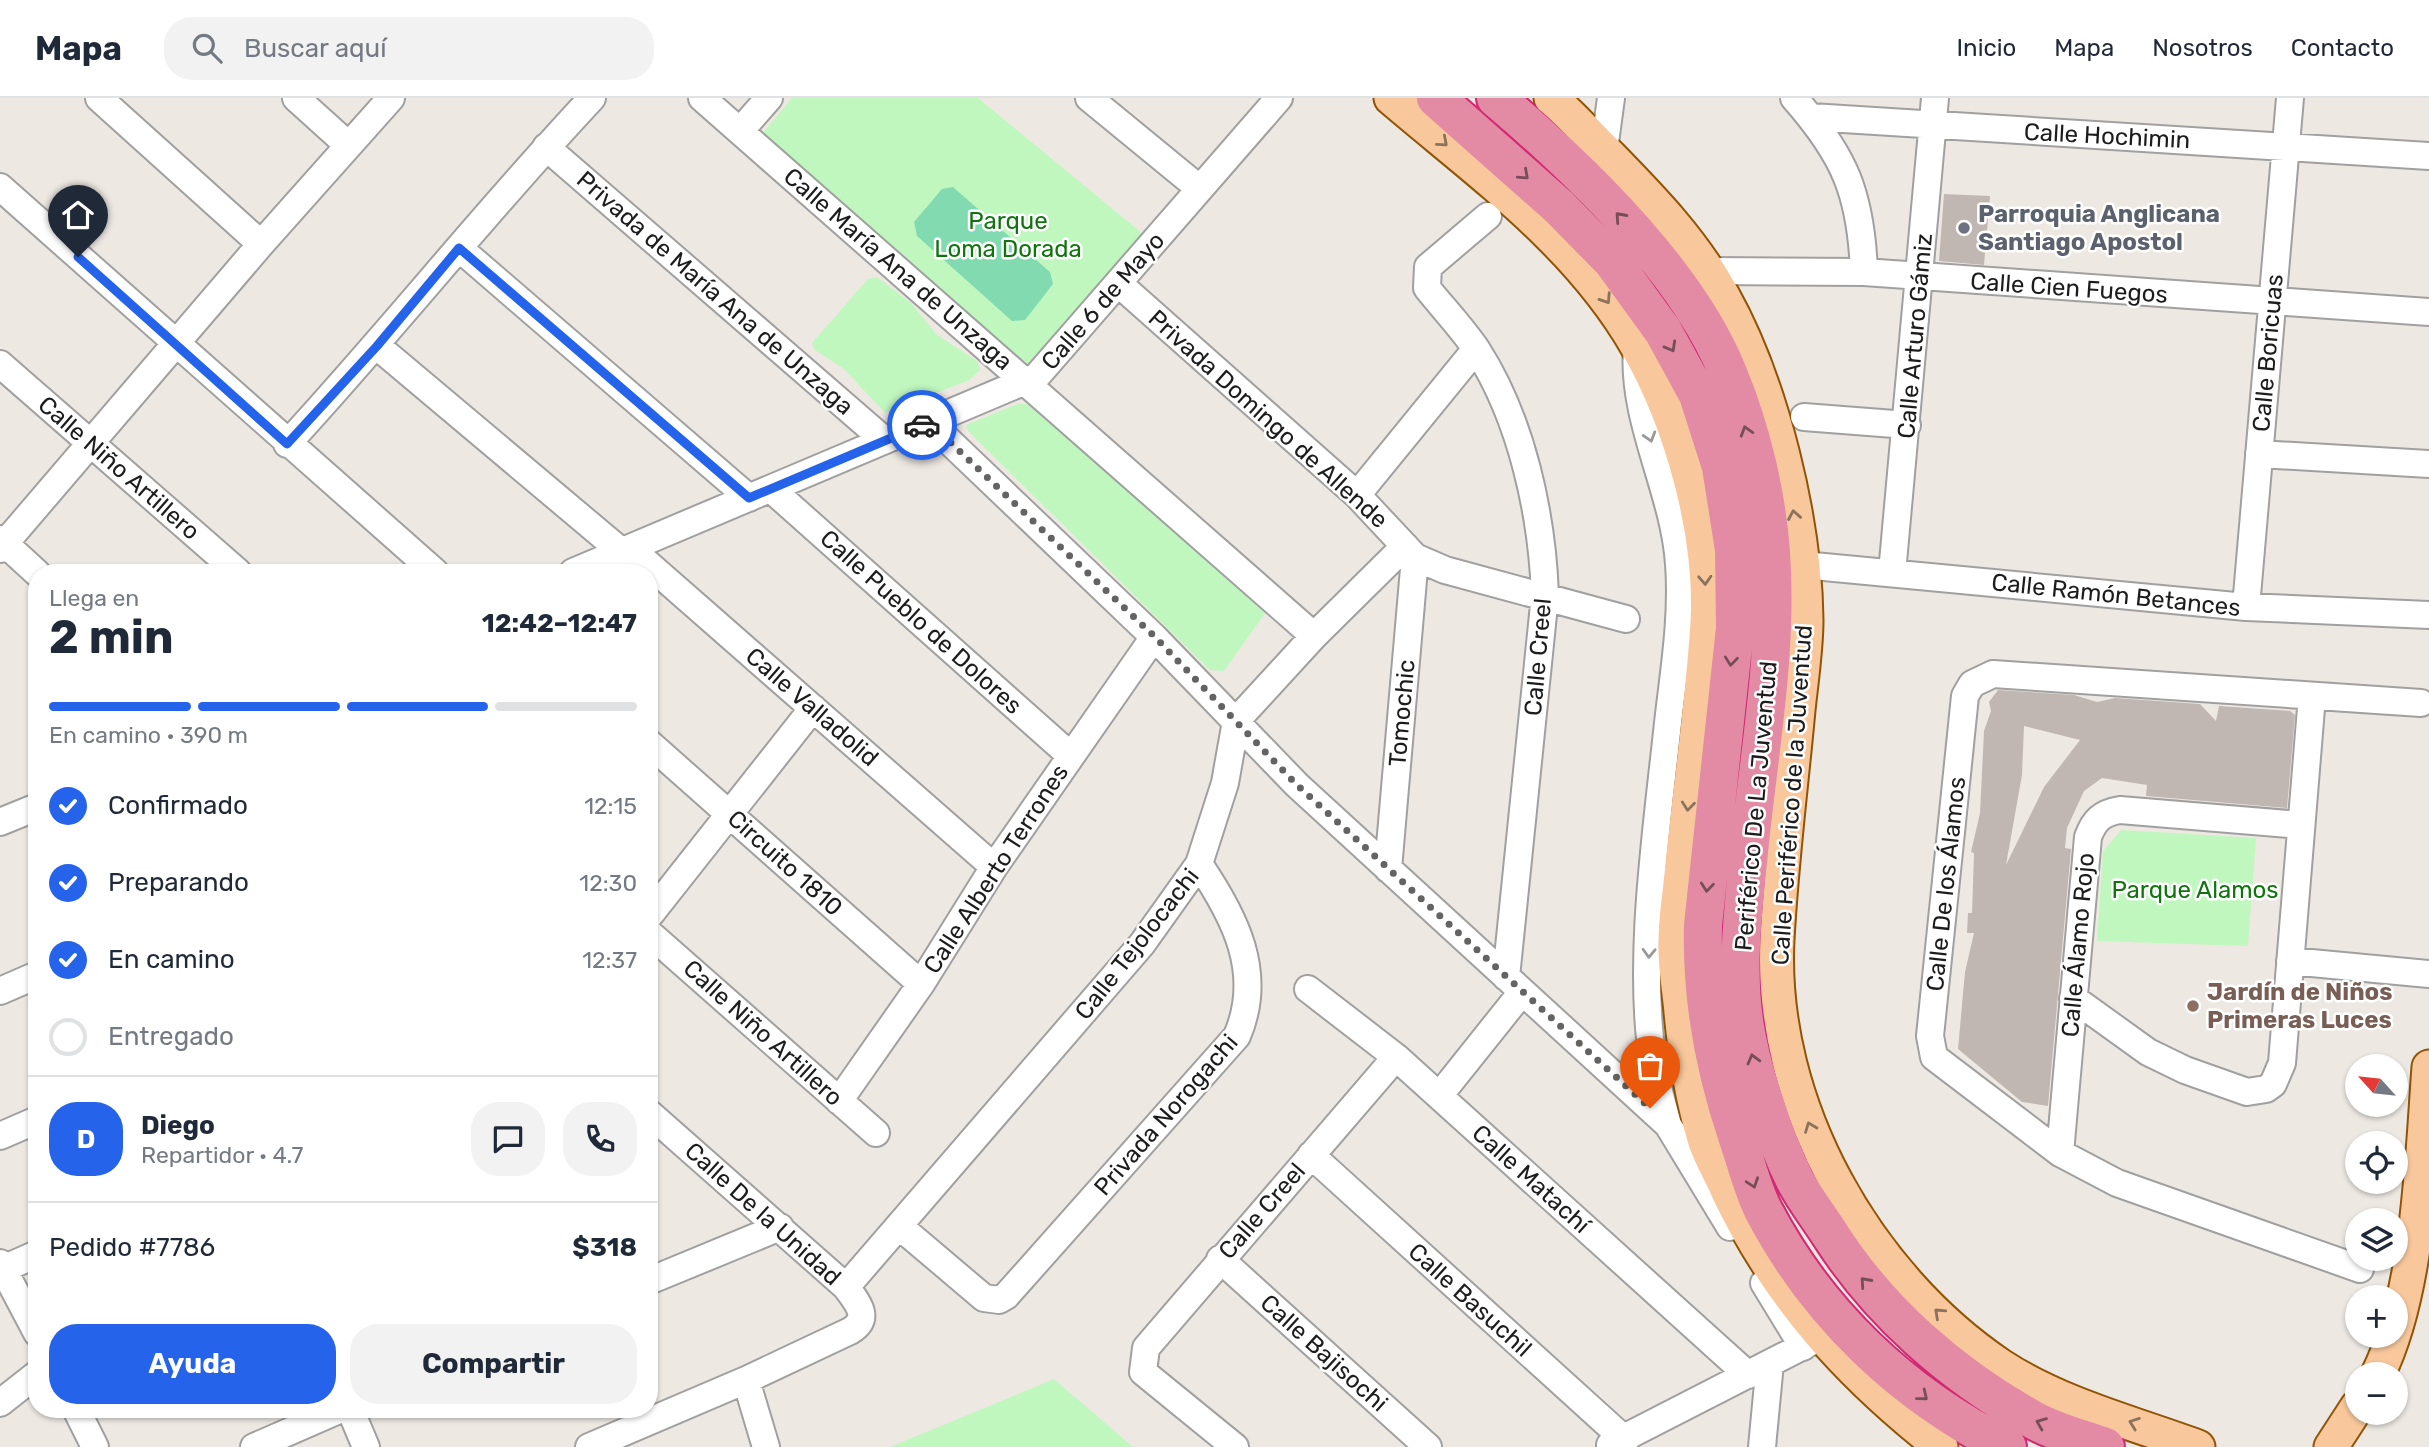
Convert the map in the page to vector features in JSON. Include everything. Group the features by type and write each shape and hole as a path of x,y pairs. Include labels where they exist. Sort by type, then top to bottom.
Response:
{"highway":[{"name":"Periférico De La Juventud","path":"1436,98 1559,207 1613,262 1663,331 1698,395 1721,467 1734,563 1735,628 1703,925 1702,973 1711,1044 1729,1112 1762,1208 1808,1282 1854,1338 1928,1402 2007,1447"},
{"name":"Periférico De La Juventud","path":"1496,98 1589,184 1647,247 1697,314 1728,372 1756,462 1771,551 1772,629 1741,936 1745,1027 1763,1096 1795,1179 1850,1265 1903,1325 1968,1379 2033,1420 2105,1447"}],"main road":[{"path":"1391,98 1512,199 1573,257 1596,283 1637,346 1666,406 1689,475 1687,529 1707,620 1674,944 1687,1072 1706,1145 1745,1226 1812,1342 1941,1447"},
{"name":"Calle Periférico de la Juventud","path":"1551,98 1669,217 1709,271 1725,299 1755,369 1782,453 1803,565 1806,623 1777,943 1781,1025 1796,1089 1813,1136 1858,1221 1902,1279 2001,1365 2049,1392 2198,1447"},
{"path":"2384,1362 2417,1285 2429,1067"},
{"path":"2331,1447 2345,1425"}],"street":[{"path":"99,98 261,244"},
{"path":"296,98 348,145"},
{"path":"28,566 2,544 391,98"},
{"path":"287,444 377,346 546,147 592,98"},
{"name":"Calle María Ana de Unzaga","path":"702,98 1314,636"},
{"path":"740,131 769,98"},
{"path":"1089,98 1200,189"},
{"name":"Calle 6 de Mayo","path":"592,564 1037,376 1279,98"},
{"path":"1604,150 1611,98"},
{"name":"Calle Arturo Gámiz","path":"1892,573 1921,277 1935,98"},
{"name":"Calle Boricuas","path":"2246,607 2290,98"},
{"path":"1802,108 1841,162 1856,195 1862,230 1864,272"},
{"name":"Calle Hochimin","path":"1802,108 1932,126 2429,156"},
{"name":"Privada de María Ana de Unzaga","path":"546,147 883,439"},
{"path":"0,187 287,444 426,564"},
{"name":"Calle Creel","path":"1488,216 1428,267 1425,280 1426,288 1476,349 1504,403 1537,509 1543,544 1545,595 1514,984"},
{"name":"Calle Pueblo de Dolores","path":"459,248 760,494 1071,756"},
{"name":"Calle Cien Fuegos","path":"1709,271 1864,272 2272,303 2429,312"},
{"name":"Privada Domingo de Allende","path":"1118,283 1357,495 1410,552"},
{"name":"Calle Valladolid","path":"377,346 643,564"},
{"path":"1357,495 1476,349"},
{"name":"Calle Niño Artillero","path":"0,364 229,564"},
{"path":"1804,417 1907,425"},
{"path":"929,422 1154,636 1297,785 1668,1125 1812,1342 1618,1444"},
{"path":"2259,454 2429,464"},
{"path":"1668,1125 1654,1068 1649,1019 1648,957 1657,834 1687,529"},
{"path":"1236,721 1314,636 1410,552 1445,570 1626,619"},
{"name":"Tomochic","path":"1388,869 1410,552"},
{"name":"Calle Ramón Betances","path":"1803,565 2246,607 2429,615"},
{"name":"Calle Valladolid","path":"658,577 813,708 994,867"},
{"name":"Calle Alberto Terrones","path":"839,1101 921,984 994,867 1154,636"},
{"name":"Calle De los Álamos","path":"2345,1264 2117,1183 2060,1153 1941,1064 1931,1047 1965,696 1972,684 1993,674 2421,704"},
{"path":"2073,998 2148,1052 2185,1070 2248,1092 2257,1092 2273,1084 2279,1075 2312,696"},
{"path":"658,905 732,815 813,708"},
{"name":"Calle Tejolocachi","path":"846,1287 1142,944 1199,864 1224,783 1236,721"},
{"name":"Circuito 1810","path":"658,751 921,984"},
{"name":"Calle Álamo Rojo","path":"2060,1153 2088,838 2100,817 2119,810 2301,825"},
{"path":"0,822 28,811"},
{"name":"Privada Norogachi","path":"900,1226 985,1298 999,1300 1013,1290 1237,1037 1248,1000 1245,952 1224,901 1199,864"},
{"name":"Calle Niño Artillero","path":"658,941 876,1133"},
{"path":"2290,953 2429,960"},
{"path":"2290,953 2429,974"},
{"path":"0,991 28,979"},
{"path":"1439,1097 1514,984"},
{"name":"Calle Matachí","path":"1308,989 1396,1057 1439,1097 1759,1369"},
{"name":"Calle Creel","path":"1235,1447 1143,1372 1143,1355 1149,1341 1396,1057"},
{"path":"0,1136 28,1124"},
{"name":"Calle De la Unidad","path":"658,1128 780,1227 846,1287 862,1308 860,1322 850,1331 746,1380"},
{"name":"Calle Basuchil","path":"1311,1155 1618,1444"},
{"path":"658,1277 780,1227"},
{"path":"28,1257 1,1266 28,1317"},
{"name":"Calle Bajisochi","path":"1220,1259 1428,1447"},
{"path":"1759,1369 1762,1447"},
{"path":"658,1418 746,1380 766,1447"},
{"path":"0,1403 28,1381"},
{"path":"80,1418 95,1447"},
{"path":"254,1447 320,1418"},
{"path":"354,1418 366,1447"},
{"path":"589,1447 657,1418"}],"green space":[{"name":"Parque Loma Dorada","path":"792,98 978,98 1143,234 1029,366 761,135"},
{"path":"953,187 1050,272 1053,284 1025,320 1012,321 917,236 914,222 942,189"},
{"path":"877,277 911,303 937,335 977,361 980,370 969,380 885,413 844,369 815,350 812,343 868,279"},
{"path":"1017,404 1027,404 1268,609 1224,671 1210,670 968,431 966,425"},
{"name":"Parque Alamos","path":"2121,830 2256,838 2248,946 2097,941 2103,851"},
{"path":"1054,1379 1133,1447 890,1447"}],"building":[{"name":"Parroquia Anglicana Santiago Apostol","path":"1944,194 1990,196 1984,265 1939,261"},
{"path":"1998,690 2074,695 2097,702 2115,698 2200,704 2216,721 2219,706 2290,711 2295,715 2287,808 2146,796 2147,785 2102,778 2084,791 2067,828 2065,848 2071,849 2048,1106 2022,1102 1958,1049 1965,972 1974,933 1967,933 1968,913 1972,913 1974,853 1971,852 1980,813 1984,731 1991,711 1989,702","holes":["2024,726 2080,740 2044,787 2006,865 2022,775"]}],"way so far":[{"path":"922,425 929,422 1154,636 1297,785 1650,1108"}],"place":[{"name":"Parroquia Anglicana Santiago Apostol","path":"1964,228"},
{"name":"Jardín de Niños Primeras Luces","path":"2193,1006"}],"route":[{"path":"78,257 287,444 377,346 459,248 749,498 883,439 922,425"}]}
